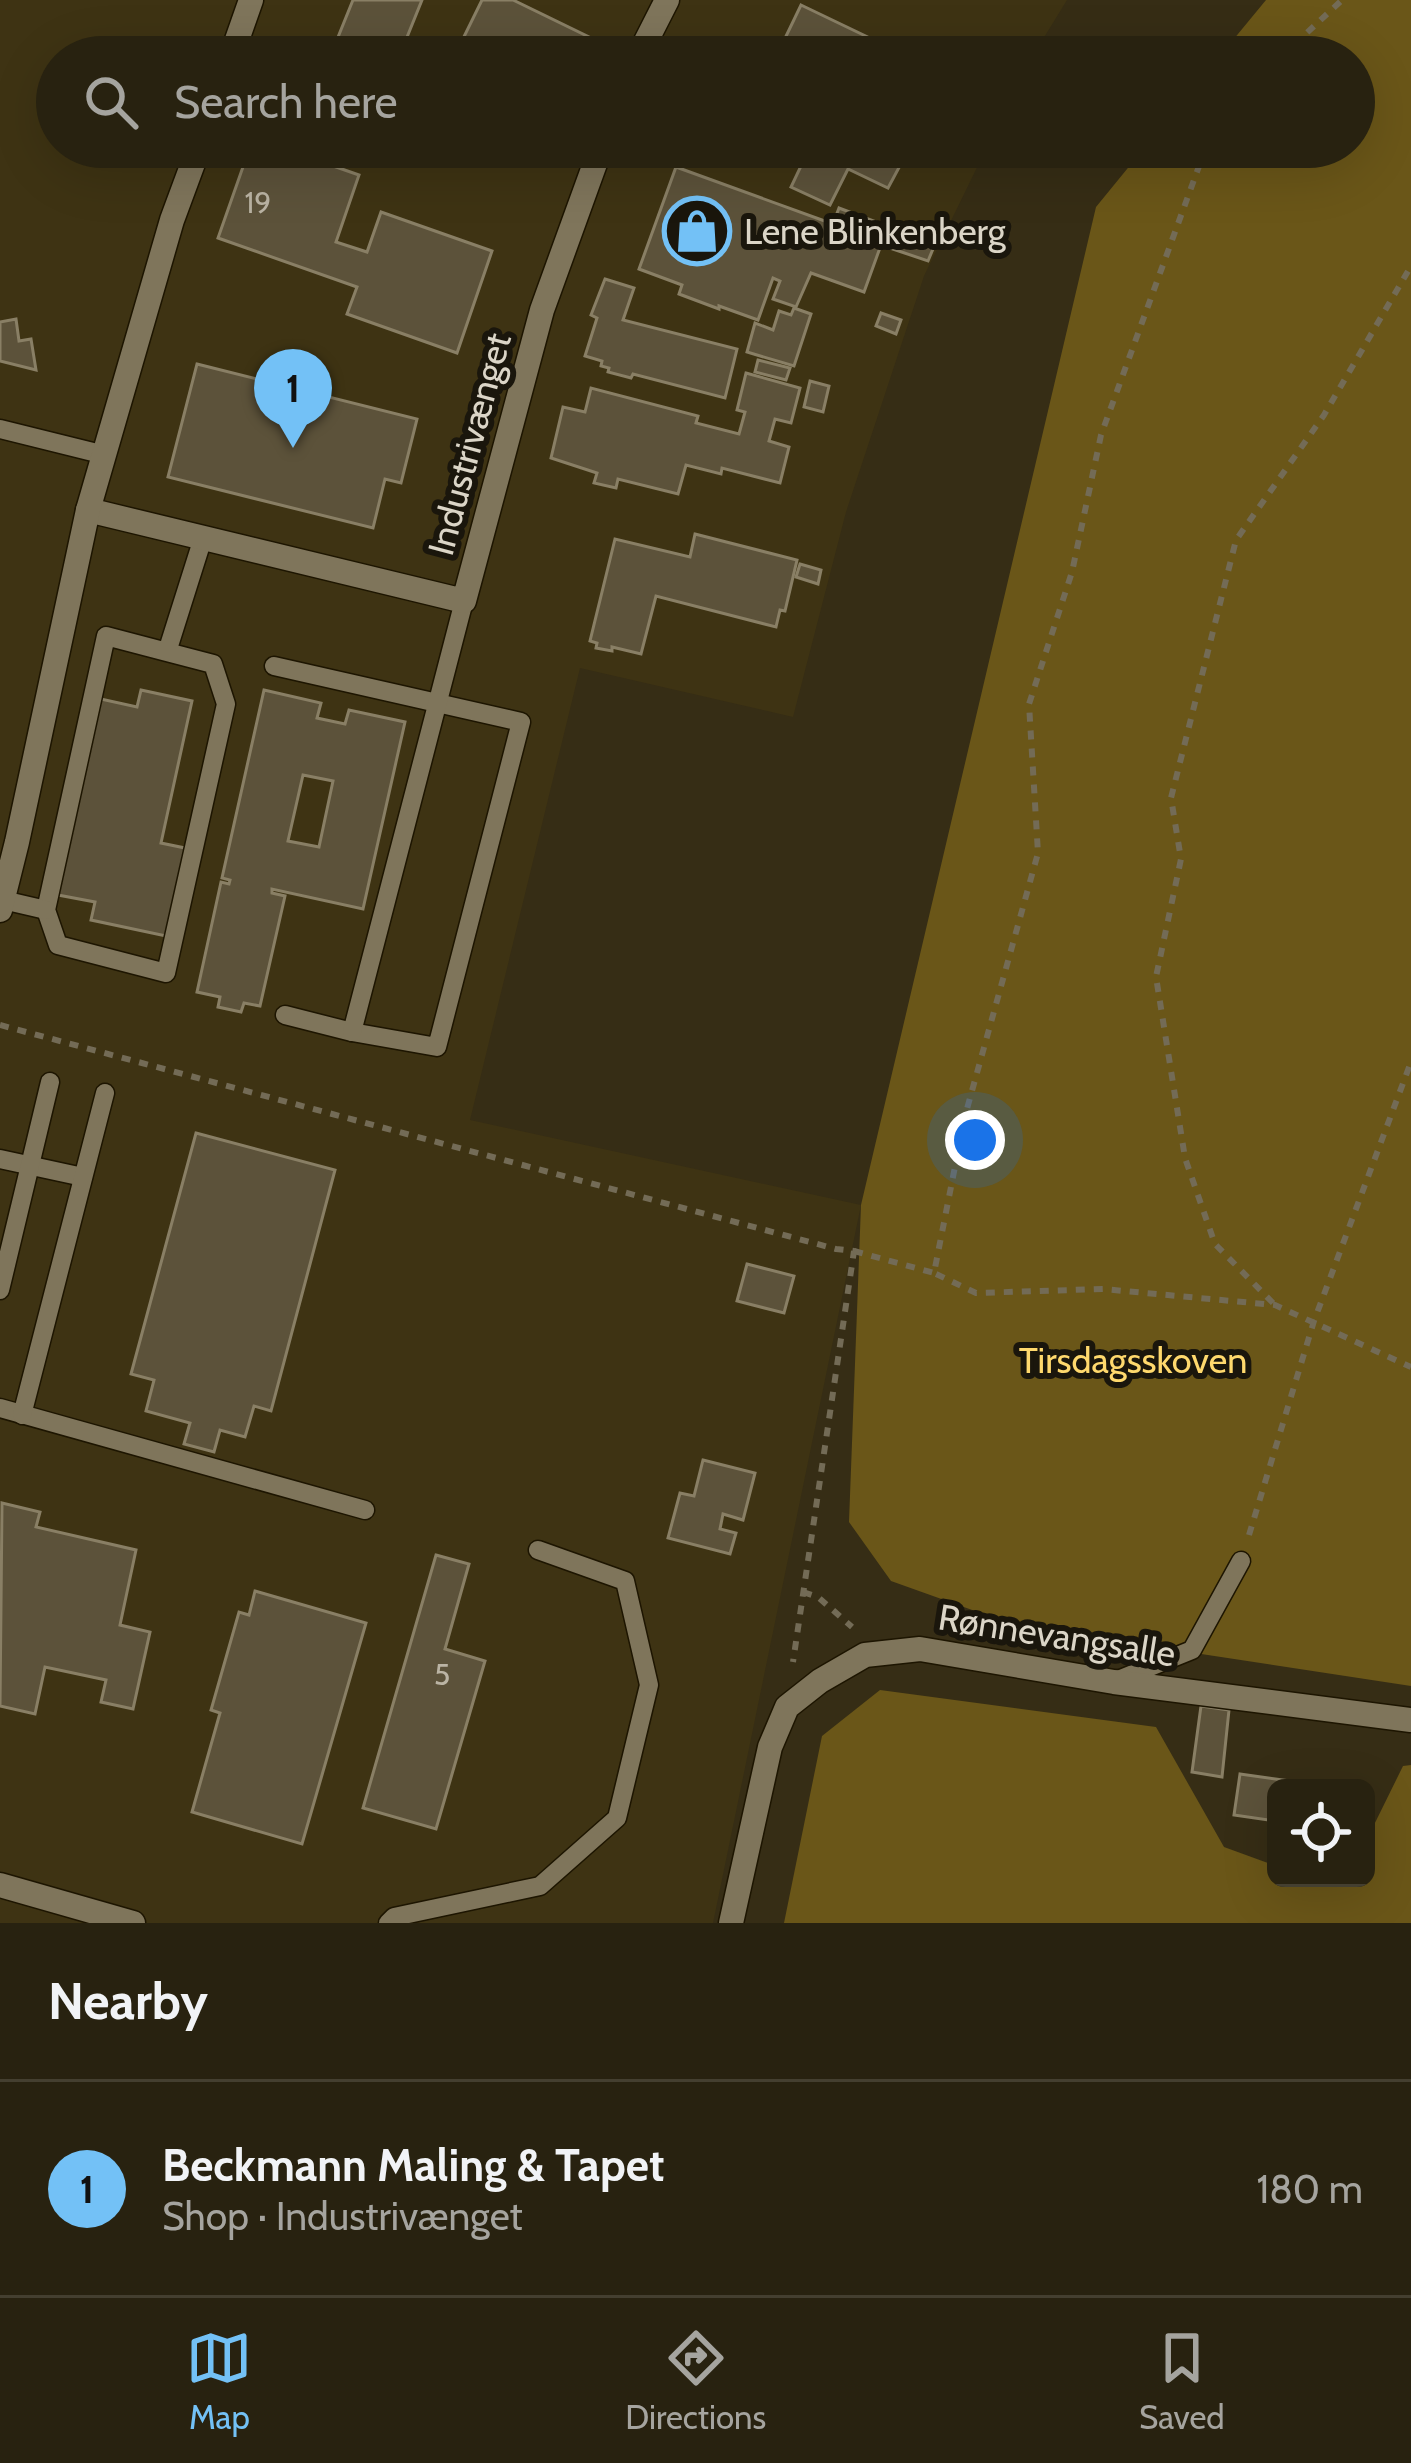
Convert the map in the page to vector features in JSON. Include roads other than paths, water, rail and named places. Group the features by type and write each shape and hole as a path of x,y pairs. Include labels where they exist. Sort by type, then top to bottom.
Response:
{"street":[{"path":"238,36 250,0"},
{"path":"649,36 667,0"},
{"path":"1,905 88,510 191,168"},
{"name":"Industrivænget","path":"88,510 464,601 542,310 594,168"},
{"name":"Rønnevangsalle","path":"731,1923 770,1747 787,1707 866,1655 920,1649 1114,1682 1411,1720"},
{"path":"0,1885 100,1918 133,1923"}],"lane":[{"path":"0,429 105,454"},
{"path":"167,652 203,538"},
{"path":"352,1033 464,601"},
{"path":"106,636 167,652 213,664 226,704 166,973 58,945 46,910 106,636"},
{"path":"274,666 521,722 437,1047 352,1033 285,1015"},
{"path":"1,905 46,910"},
{"path":"0,1290 50,1082"},
{"path":"22,1415 104,1093"},
{"path":"0,1159 83,1177"},
{"path":"0,1408 365,1510"},
{"path":"388,1923 394,1917 540,1886 617,1818 649,1685 625,1581 538,1550"},
{"path":"1114,1682 1192,1650 1240,1561"}],"place":[{"name":"Lene Blinkenberg","path":"697,231"},
{"name":"Beckmann Maling & Tapet","path":"293,448"}],"park label":[{"name":"Tirsdagsskoven","path":"1133,1360"}]}
